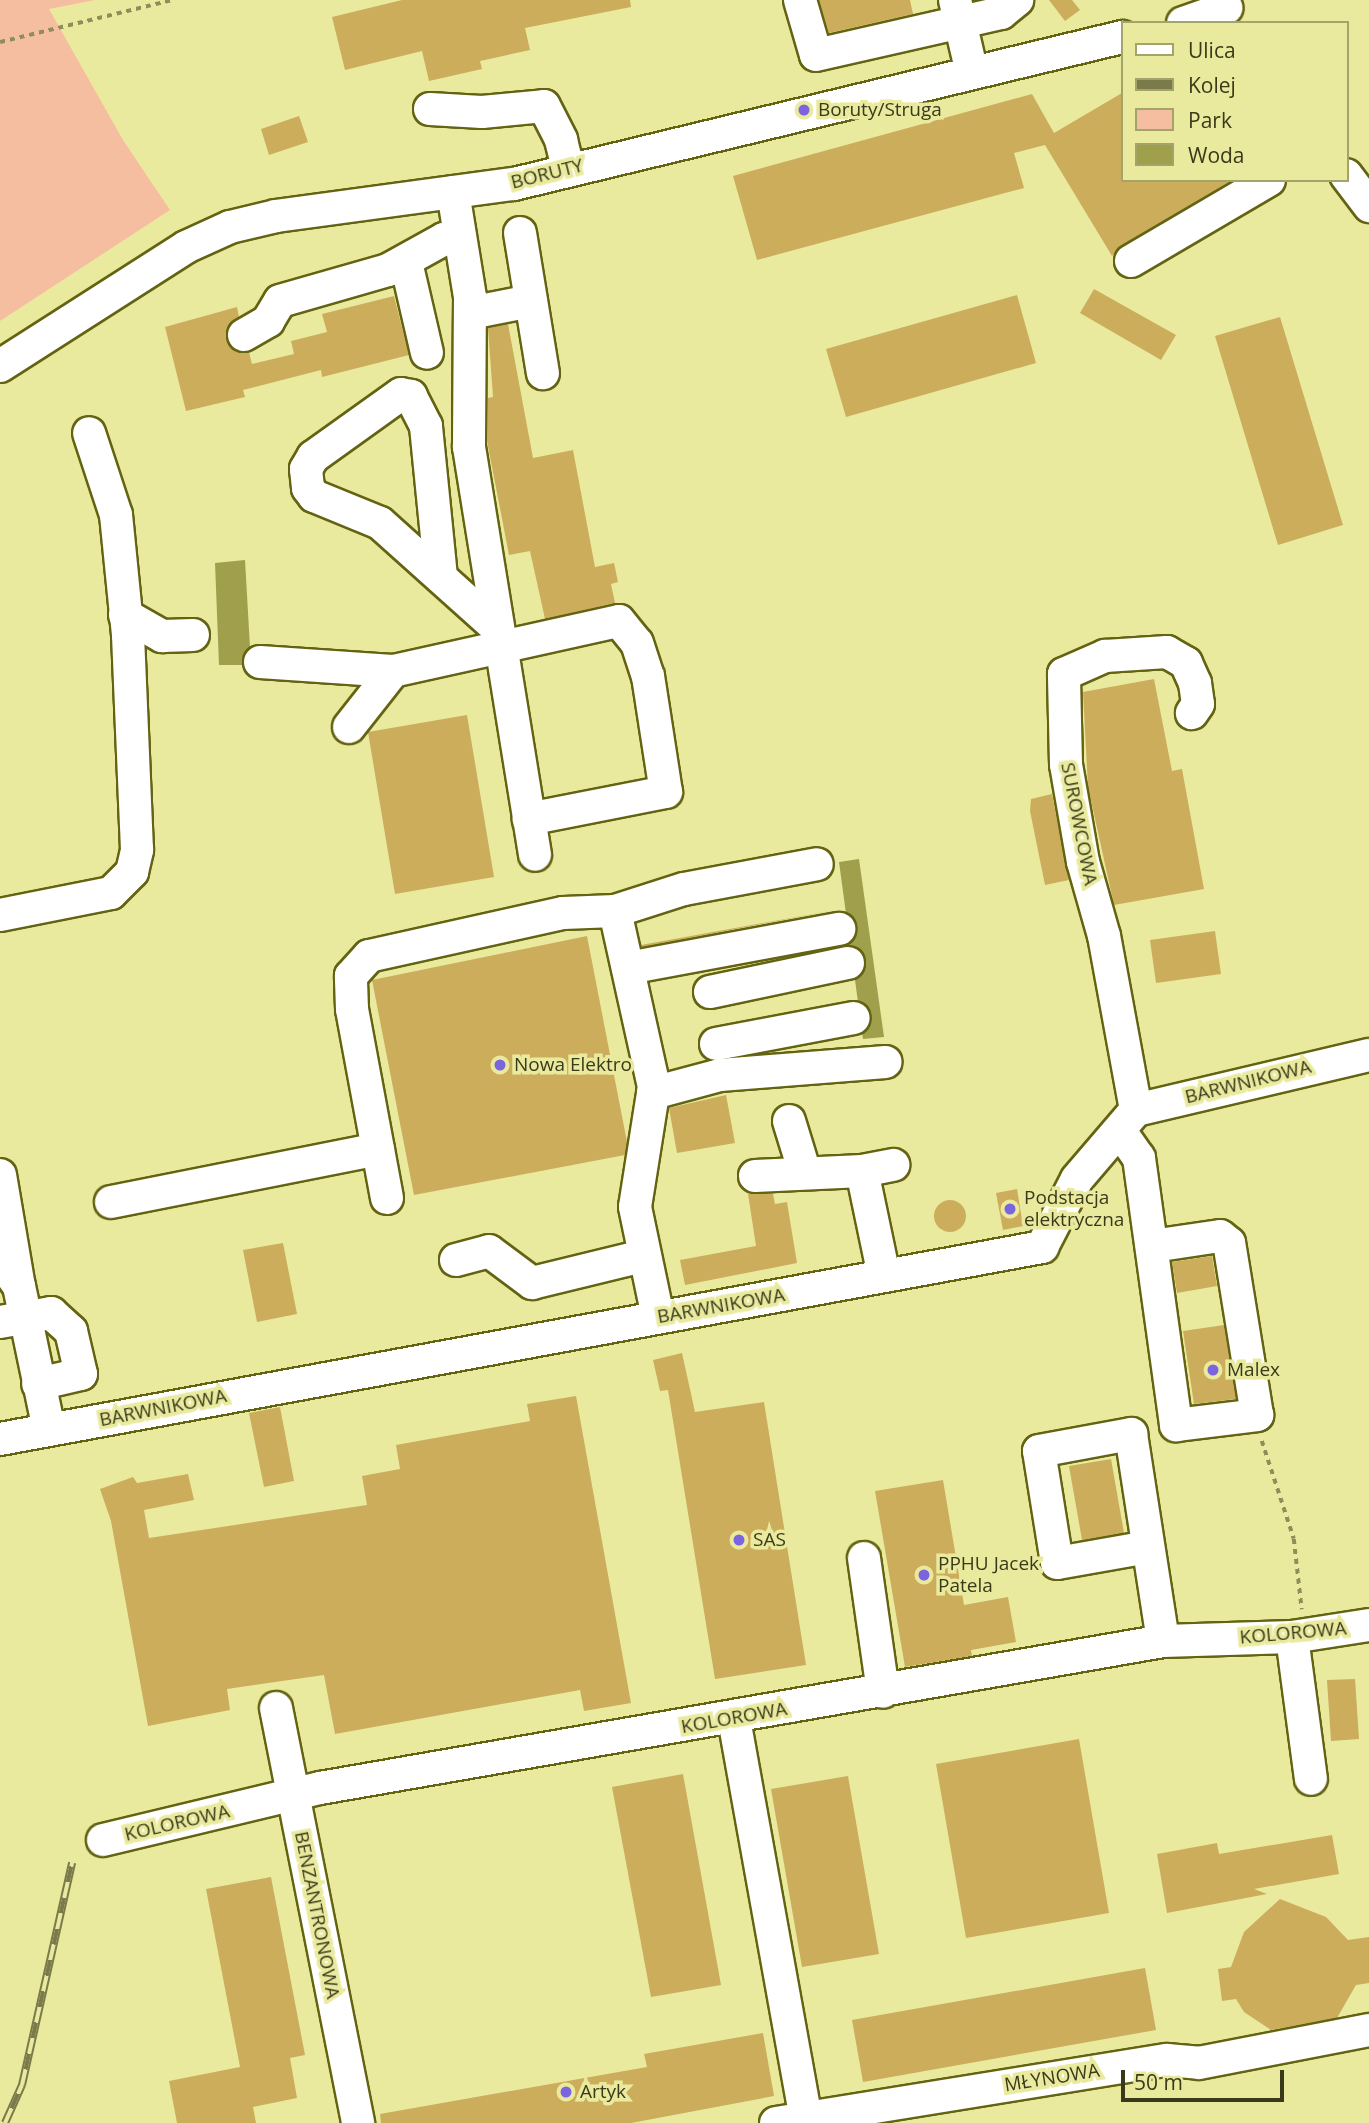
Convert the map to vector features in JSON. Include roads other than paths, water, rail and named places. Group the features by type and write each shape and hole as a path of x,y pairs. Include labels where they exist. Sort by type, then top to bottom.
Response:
{"street":[{"path":"800,0 816,55 957,12 1001,13 1017,0"},
{"path":"1190,21 1228,10"},
{"path":"957,12 972,73"},
{"name":"BORUTY","path":"0,366 187,247 230,228 276,216 514,184 1120,37"},
{"path":"430,108 482,112 544,106 561,140 568,169"},
{"path":"1348,178 1369,206"},
{"path":"1131,261 1266,182"},
{"path":"453,192 470,313 469,447 535,855"},
{"path":"520,233 543,373"},
{"path":"244,335 268,321 280,301 406,262 444,239 460,238"},
{"path":"406,262 427,353"},
{"path":"470,313 531,301"},
{"path":"441,577 426,426 411,396 401,394 313,457 305,479 314,496 380,523 441,577 498,637"},
{"path":"0,915 111,893 132,872 137,850 125,615 116,515 89,433"},
{"path":"125,615 162,636 193,635"},
{"path":"260,662 393,671 498,637 619,621 637,643 654,710 666,792 529,819"},
{"name":"SUROWCOWA","path":"1128,1120 1104,936 1083,862 1066,765 1064,674 1105,656 1167,652 1186,663 1195,683 1198,704 1192,712"},
{"path":"349,727 393,671"},
{"path":"387,1198 351,998 351,976 369,956 563,913 615,911 684,889 817,864"},
{"path":"615,911 653,1093 635,1207 643,1256 658,1317"},
{"path":"628,968 761,992 844,955"},
{"path":"709,982 844,955"},
{"path":"709,982 801,973 844,955"},
{"path":"709,982 720,1076"},
{"path":"716,1044 854,1018"},
{"path":"785,1031 793,1070"},
{"name":"BARWNIKOWA","path":"0,1439 1042,1247 1077,1179 1128,1120 1369,1055"},
{"path":"653,1093 720,1076 885,1062"},
{"path":"1128,1120 1139,1158 1176,1425 1257,1415 1230,1243 1220,1236 1152,1246"},
{"path":"789,1121 805,1173"},
{"path":"111,1202 378,1149"},
{"path":"755,1176 862,1171 893,1164"},
{"path":"862,1171 884,1276"},
{"path":"0,1175 19,1286 12,1320 38,1384 48,1430"},
{"path":"456,1260 489,1251 532,1283 643,1256"},
{"path":"0,1259 19,1286"},
{"path":"12,1320 51,1313 62,1319 76,1346 80,1374 38,1384"},
{"path":"1148,1547 1056,1563 1039,1451 1131,1434 1164,1641"},
{"path":"864,1558 883,1692"},
{"name":"KOLOROWA","path":"103,1840 293,1797 320,1788 734,1719 1164,1641 1296,1637 1369,1625"},
{"path":"1296,1637 1311,1779"},
{"name":"BENZANTRONOWA","path":"276,1708 358,2123"},
{"path":"734,1719 791,2120"},
{"name":"MŁYNOWA","path":"791,2120 1167,2060 1199,2063 1369,2030"}],"water":[{"path":"245,560 251,665 219,665 215,563"},
{"path":"859,859 884,1037 863,1039 839,862"}],"railway":[{"path":"5,2123 22,2085 72,1863"}],"place":[{"name":"Boruty/Struga","path":"804,110"},
{"name":"Nowa Elektro","path":"500,1065"},
{"name":"Podstacja elektryczna","path":"1010,1209"},
{"name":"Malex","path":"1213,1370"},
{"name":"SAS","path":"739,1540"},
{"name":"PPHU Jacek Patela","path":"924,1575"},
{"name":"Artyk","path":"566,2092"}]}
